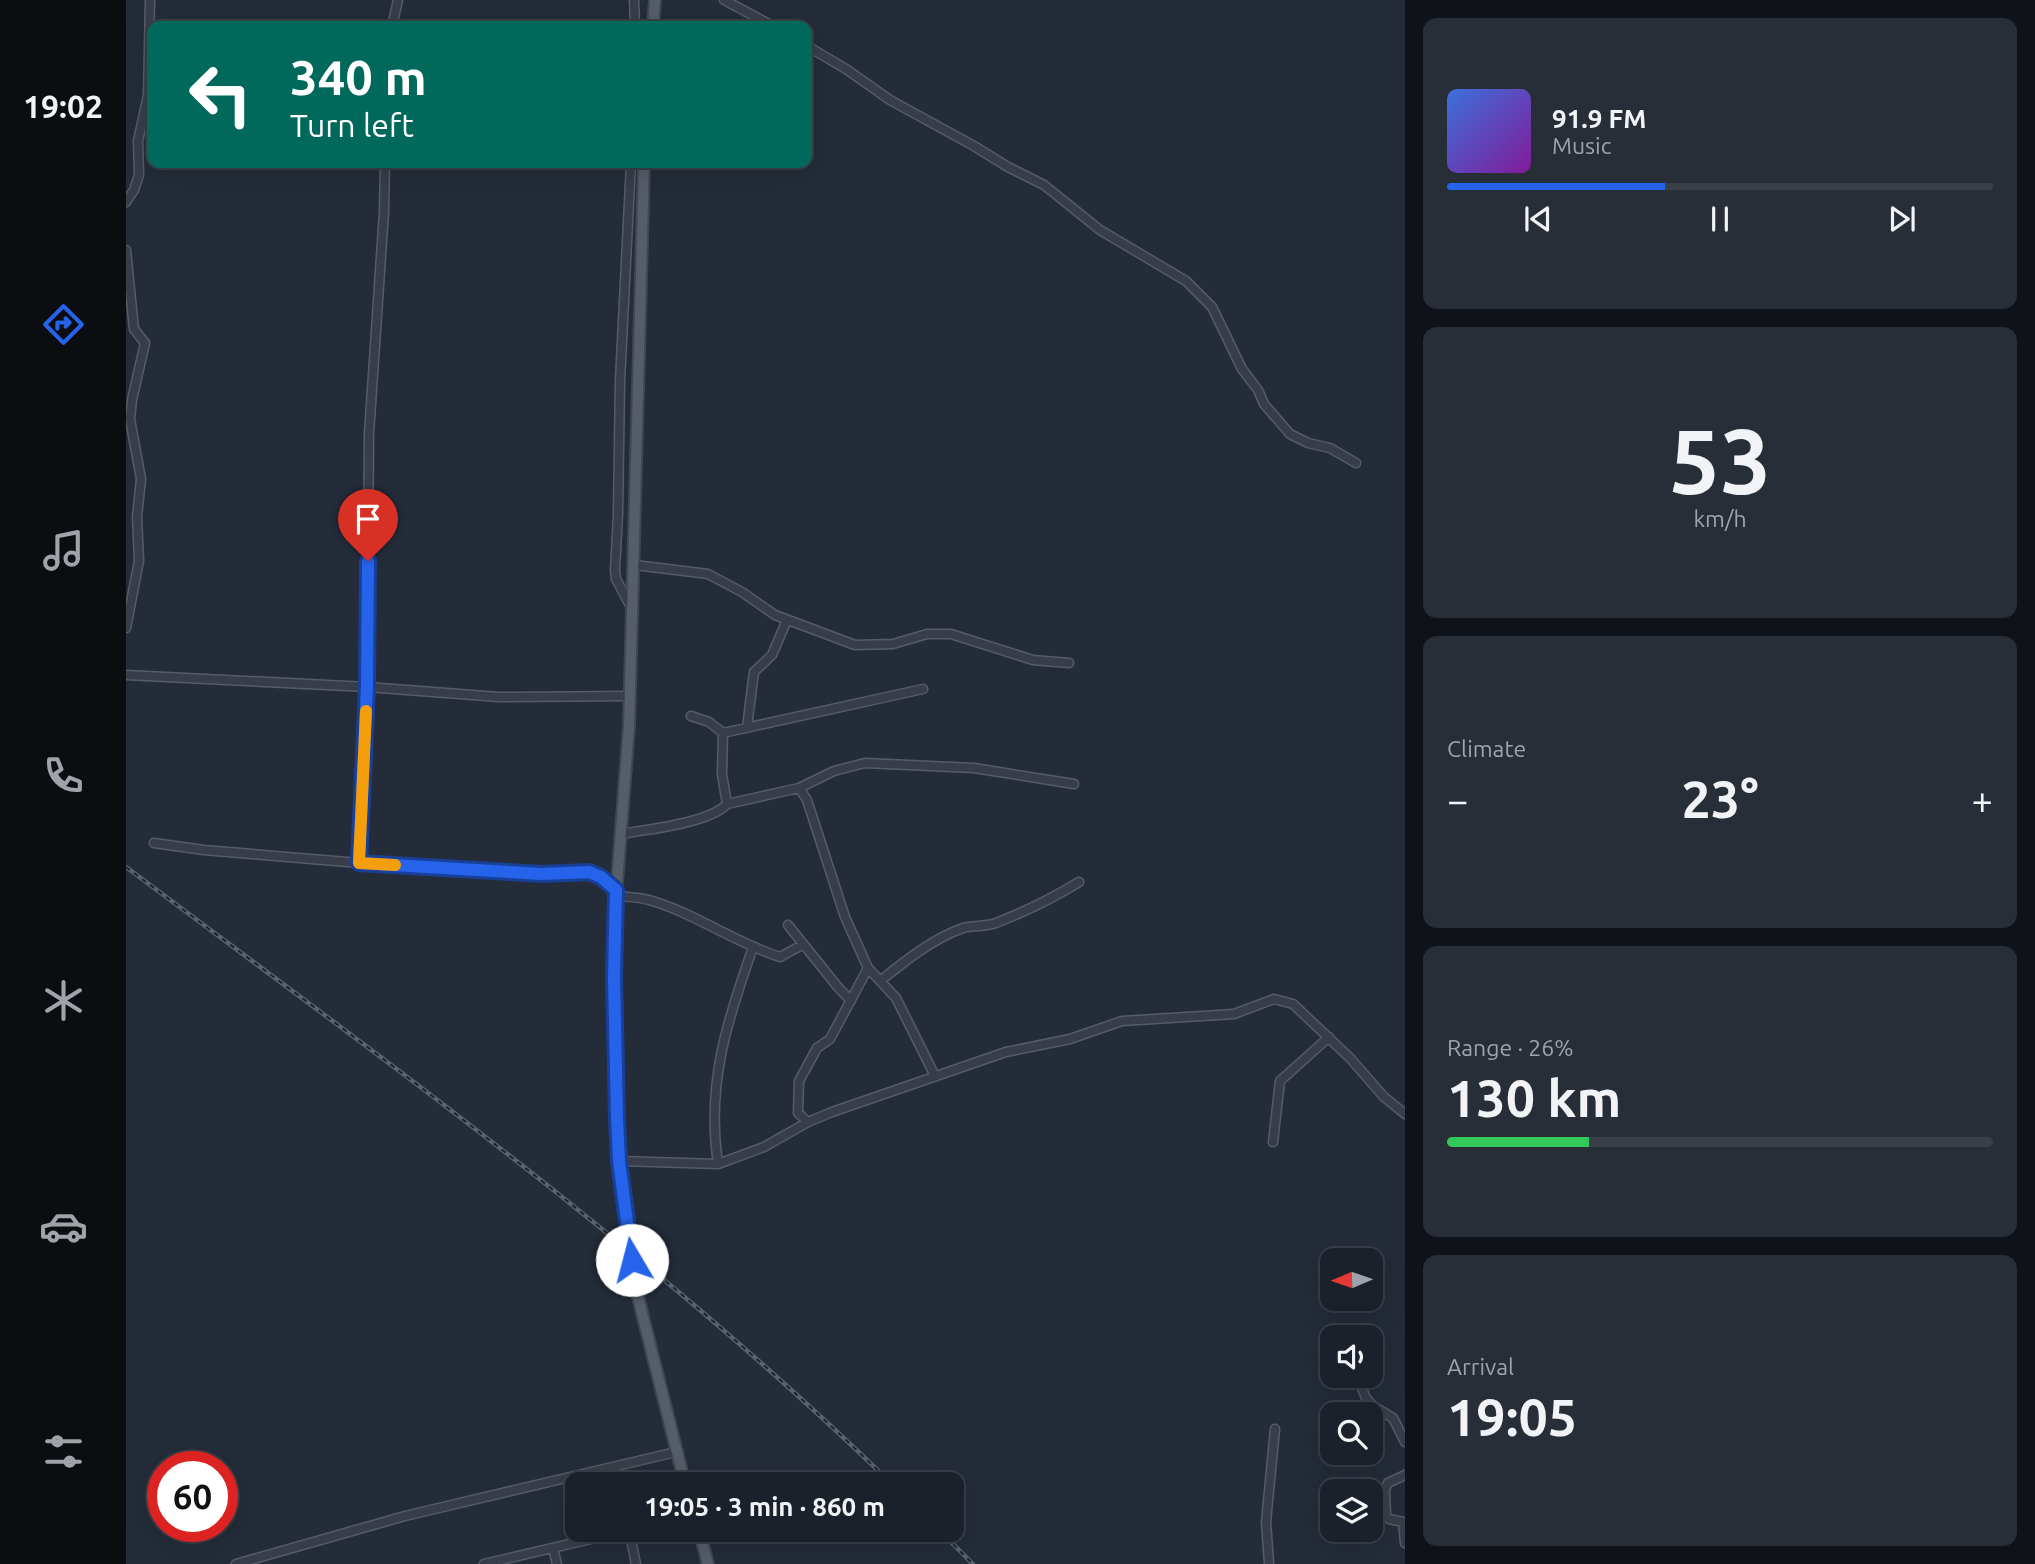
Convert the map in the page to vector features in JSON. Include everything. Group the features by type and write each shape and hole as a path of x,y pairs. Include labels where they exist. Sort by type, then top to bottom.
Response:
{"main road":[{"path":"653,21 655,0"},
{"path":"644,168 634,611 616,893 614,977 619,1161 635,1285 682,1472"},
{"path":"702,1542 708,1564"}],"street":[{"path":"150,0 150,21"},
{"path":"393,21 398,0"},
{"path":"634,0 635,21"},
{"path":"724,0 764,21"},
{"path":"812,49 890,100 1044,185 1100,230 1186,281 1212,307 1239,362 1264,404 1290,434 1308,443 1330,448 1356,463"},
{"path":"126,202 134,190 138,175 138,141 147,100"},
{"path":"359,863 367,687 369,435 385,168"},
{"path":"631,168 620,381 615,570 619,586 634,611"},
{"path":"126,250 134,329 145,343 130,419 141,480 137,517 139,561 126,628"},
{"path":"635,565 708,574 787,620 855,645 893,644 927,634 951,634 1033,660 1069,663"},
{"path":"747,727 754,672 772,655 787,620"},
{"path":"126,675 367,687 499,697 630,695"},
{"path":"723,733 923,689"},
{"path":"691,716 709,722 723,733"},
{"path":"723,733 722,774 727,804"},
{"path":"620,834 665,827 709,815 721,811 727,804 799,788 834,771 865,763 974,768 1074,784"},
{"path":"799,788 807,800 845,918 868,968 896,998 935,1076"},
{"path":"154,843 204,850 359,863 542,874 589,872 601,877 616,893 679,911 780,957 802,945"},
{"path":"880,981 906,960 943,938 965,928 993,924 1049,900 1079,882"},
{"path":"788,925 851,1001"},
{"path":"718,1164 713,1106 719,1067 727,1024 754,947"},
{"path":"808,1122 798,1113 799,1081 817,1048 830,1039 868,968"},
{"path":"619,1161 718,1164 764,1147 808,1122 1006,1052 1070,1039 1122,1021 1234,1014 1274,999 1293,1004 1329,1037 1384,1097 1405,1114"},
{"path":"1273,1142 1279,1081 1329,1037"},
{"path":"1362,1388 1373,1406 1393,1418 1405,1442"},
{"path":"1269,1564 1266,1522 1275,1429"},
{"path":"236,1564 405,1516 676,1452"},
{"path":"1405,1475 1388,1483 1385,1500 1386,1516 1403,1522 1405,1543"},
{"path":"484,1564 629,1530 636,1564"},
{"path":"553,1548 556,1564"}],"railway":[{"path":"126,867 422,1088 615,1240 710,1319 879,1472"},
{"path":"951,1542 973,1564"}],"slow traffic":[{"path":"366,711 359,863 395,865"}],"route":[{"path":"368,561 367,687 359,863 542,874 589,872 601,877 616,890 614,977 617,1118 619,1161 632,1260"}]}
